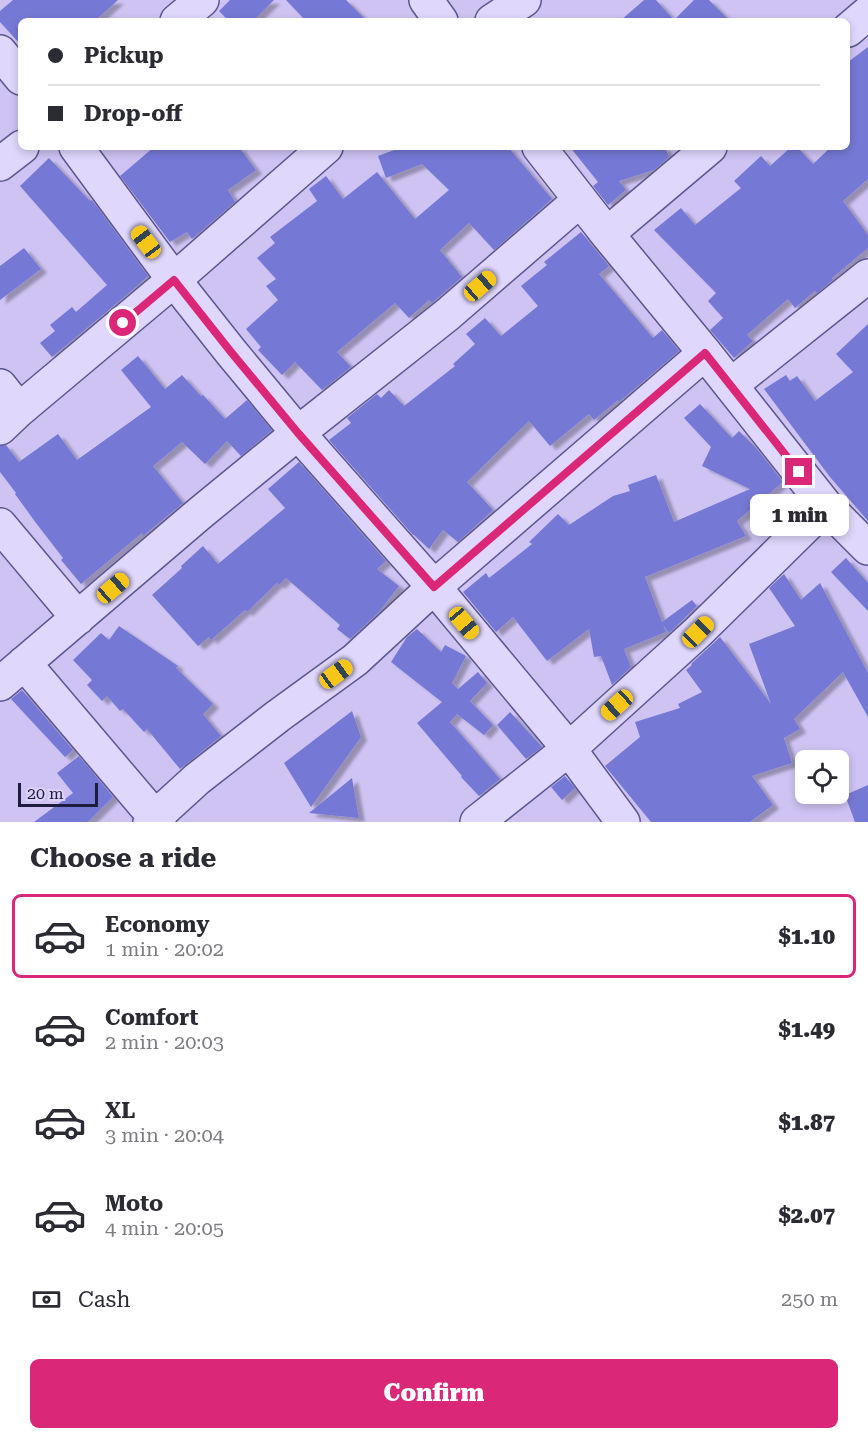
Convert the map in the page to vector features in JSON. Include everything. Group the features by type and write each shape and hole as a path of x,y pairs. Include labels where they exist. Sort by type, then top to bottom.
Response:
{"street":[{"path":"181,18 202,0"},
{"path":"426,0 439,18"},
{"path":"497,18 524,0"},
{"path":"850,28 868,13"},
{"path":"0,52 18,74"},
{"path":"0,164 18,150"},
{"path":"78,150 174,280 231,352 298,433 434,587 569,749 623,822"},
{"path":"6,408 174,280 323,150"},
{"path":"541,150 826,506 867,545"},
{"path":"607,234 706,150"},
{"path":"580,200 447,315 199,514 12,673 155,820 197,778 355,660 434,587 705,353"},
{"path":"731,385 868,276"},
{"path":"477,822 569,749 698,632 826,506"},
{"path":"0,525 78,618"}],"building":[{"path":"13,0 118,0 98,18 18,18 18,42 0,22 0,11"},
{"path":"230,0 274,0 256,18 226,18 219,11"},
{"path":"286,0 346,0 364,18 303,18"},
{"path":"644,0 656,0 672,18 623,18"},
{"path":"694,0 709,0 727,18 676,18"},
{"path":"868,47 868,179 843,201 868,235 868,248 832,278 833,280 817,293 815,291 795,308 788,299 747,335 753,341 734,358 710,330 723,318 708,301 716,293 654,230 681,208 695,225 741,188 734,181 761,156 770,166 788,150 800,150 813,164 828,150 850,150 850,60"},
{"path":"150,150 241,150 256,170 228,190 235,202 192,239 187,232 170,242 120,176"},
{"path":"394,150 511,150 552,199 494,250 469,223 440,250 462,277 432,303 429,300 409,318 395,303 337,352 351,367 322,390 295,362 282,375 258,350 261,347 246,329 278,300 266,286 276,279 257,258 275,243 270,237 317,201 309,189 326,176 343,199 377,172 415,219 449,190 422,164 386,178 378,156"},
{"path":"572,150 666,150 669,157 654,170 619,181 626,190 608,205 593,186 598,182"},
{"path":"49,158 90,201 92,200 148,276 52,357 40,343 55,331 50,325 72,307 76,312 107,285 20,186"},
{"path":"581,232 609,266 599,274 653,338 662,330 679,351 619,402 618,400 594,420 589,414 550,446 529,421 467,482 493,510 458,542 443,530 429,549 413,535 329,440 351,423 347,418 377,394 381,398 389,390 404,406 455,366 453,364 475,344 466,334 485,318 501,336 538,306 521,286 547,265 544,262"},
{"path":"24,248 41,269 0,300 0,266"},
{"path":"868,324 868,521 830,477 764,389 786,375 790,381 797,376 815,401 853,372 836,354"},
{"path":"138,356 165,389 182,375 225,419 247,400 272,430 241,456 227,441 205,464 182,442 153,466 183,503 143,536 142,533 81,584 61,560 63,558 0,472 0,446 6,445 19,462 58,434 77,460 151,407 121,370"},
{"path":"700,404 732,438 739,431 757,449 783,482 737,521 746,536 645,577 662,622 692,600 697,606 669,633 663,625 666,632 624,649 631,667 612,685 601,656 594,657 589,629 547,661 513,617 496,632 463,592 486,573 489,578 532,544 529,542 558,514 569,525 613,496 630,491 628,485 656,475 674,522 750,489 702,466 711,447 684,418"},
{"path":"299,462 386,561 377,569 399,586 378,613 350,639 337,629 340,625 286,578 279,585 277,583 247,612 245,610 211,640 209,637 198,646 152,595 203,546 218,564 285,508 268,489"},
{"path":"846,558 868,583 868,611 831,572"},
{"path":"784,574 801,600 820,583 868,673 868,717 843,672 794,719 800,729 784,738 792,763 752,776 773,805 750,822 651,822 605,766 640,737 635,722 680,708 678,704 702,692 686,670 720,637 771,704 749,644 795,626 769,588"},
{"path":"119,626 178,666 176,668 213,704 203,714 221,736 180,769 147,729 144,732 123,709 120,711 107,696 102,701 87,685 92,680 73,660 101,633 109,640"},
{"path":"417,629 441,652 445,645 466,656 452,683 458,689 478,672 487,683 470,701 493,725 484,735 457,714 450,722 500,779 479,796 417,723 442,702 391,662 407,637"},
{"path":"22,690 73,750 65,757 11,699"},
{"path":"352,711 361,737 311,807 284,763"},
{"path":"510,712 542,747 526,759 497,725"},
{"path":"79,756 113,797 88,822 34,822 73,793 57,773"},
{"path":"565,776 575,788 562,800 551,787"},
{"path":"352,778 359,818 309,813"},
{"path":"868,785 868,822 855,822 848,804 849,793"}],"route":[{"path":"123,323 174,280 298,433 434,587 705,353 799,472"}]}
